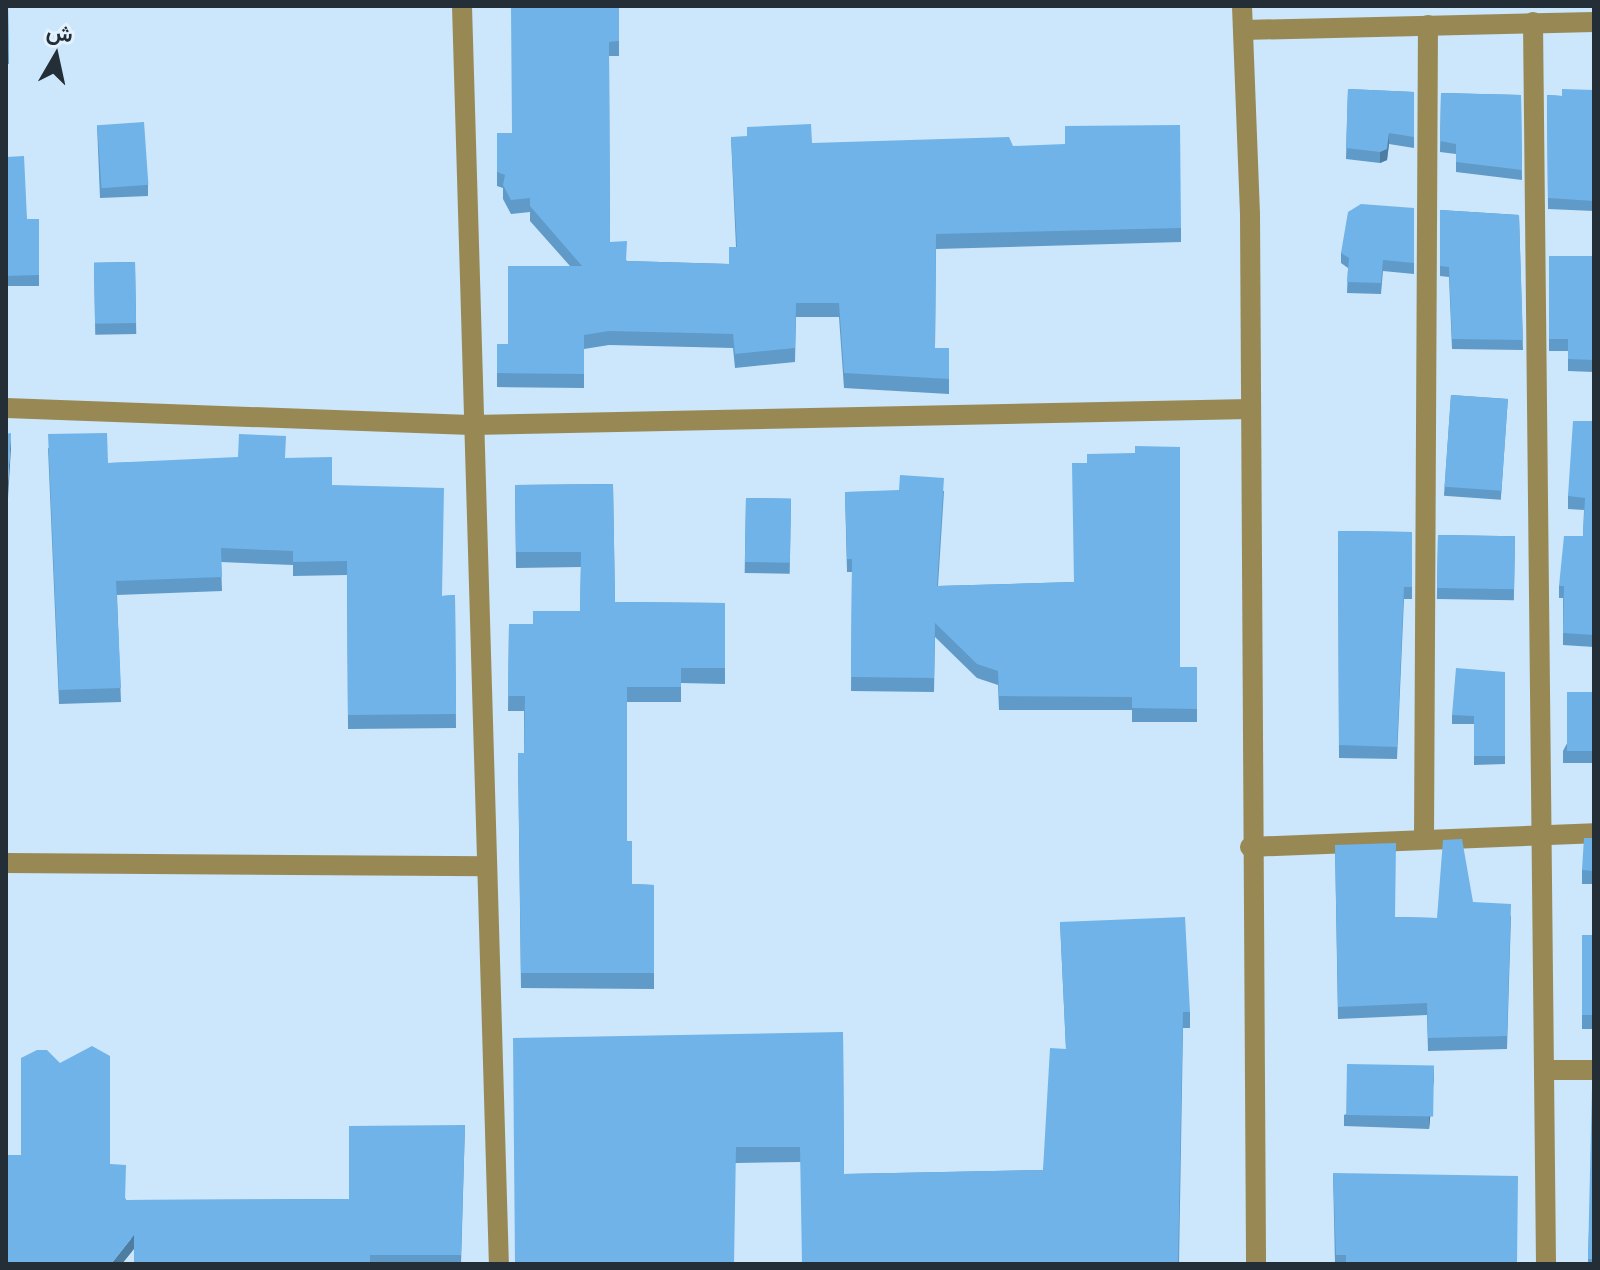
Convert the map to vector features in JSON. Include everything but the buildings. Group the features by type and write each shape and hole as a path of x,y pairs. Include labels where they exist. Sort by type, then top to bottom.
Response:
{"street":[{"path":"462,6 471,425 499,1264"},
{"path":"1242,6 1250,409 1250,847 1256,1264"},
{"path":"1533,22 1538,835 1546,1264"},
{"path":"1243,30 1594,22"},
{"path":"1424,840 1428,25"},
{"path":"6,408 471,425 1250,409"},
{"path":"1250,847 1594,833"},
{"path":"6,863 487,866"},
{"path":"1544,1070 1594,1070"}]}
